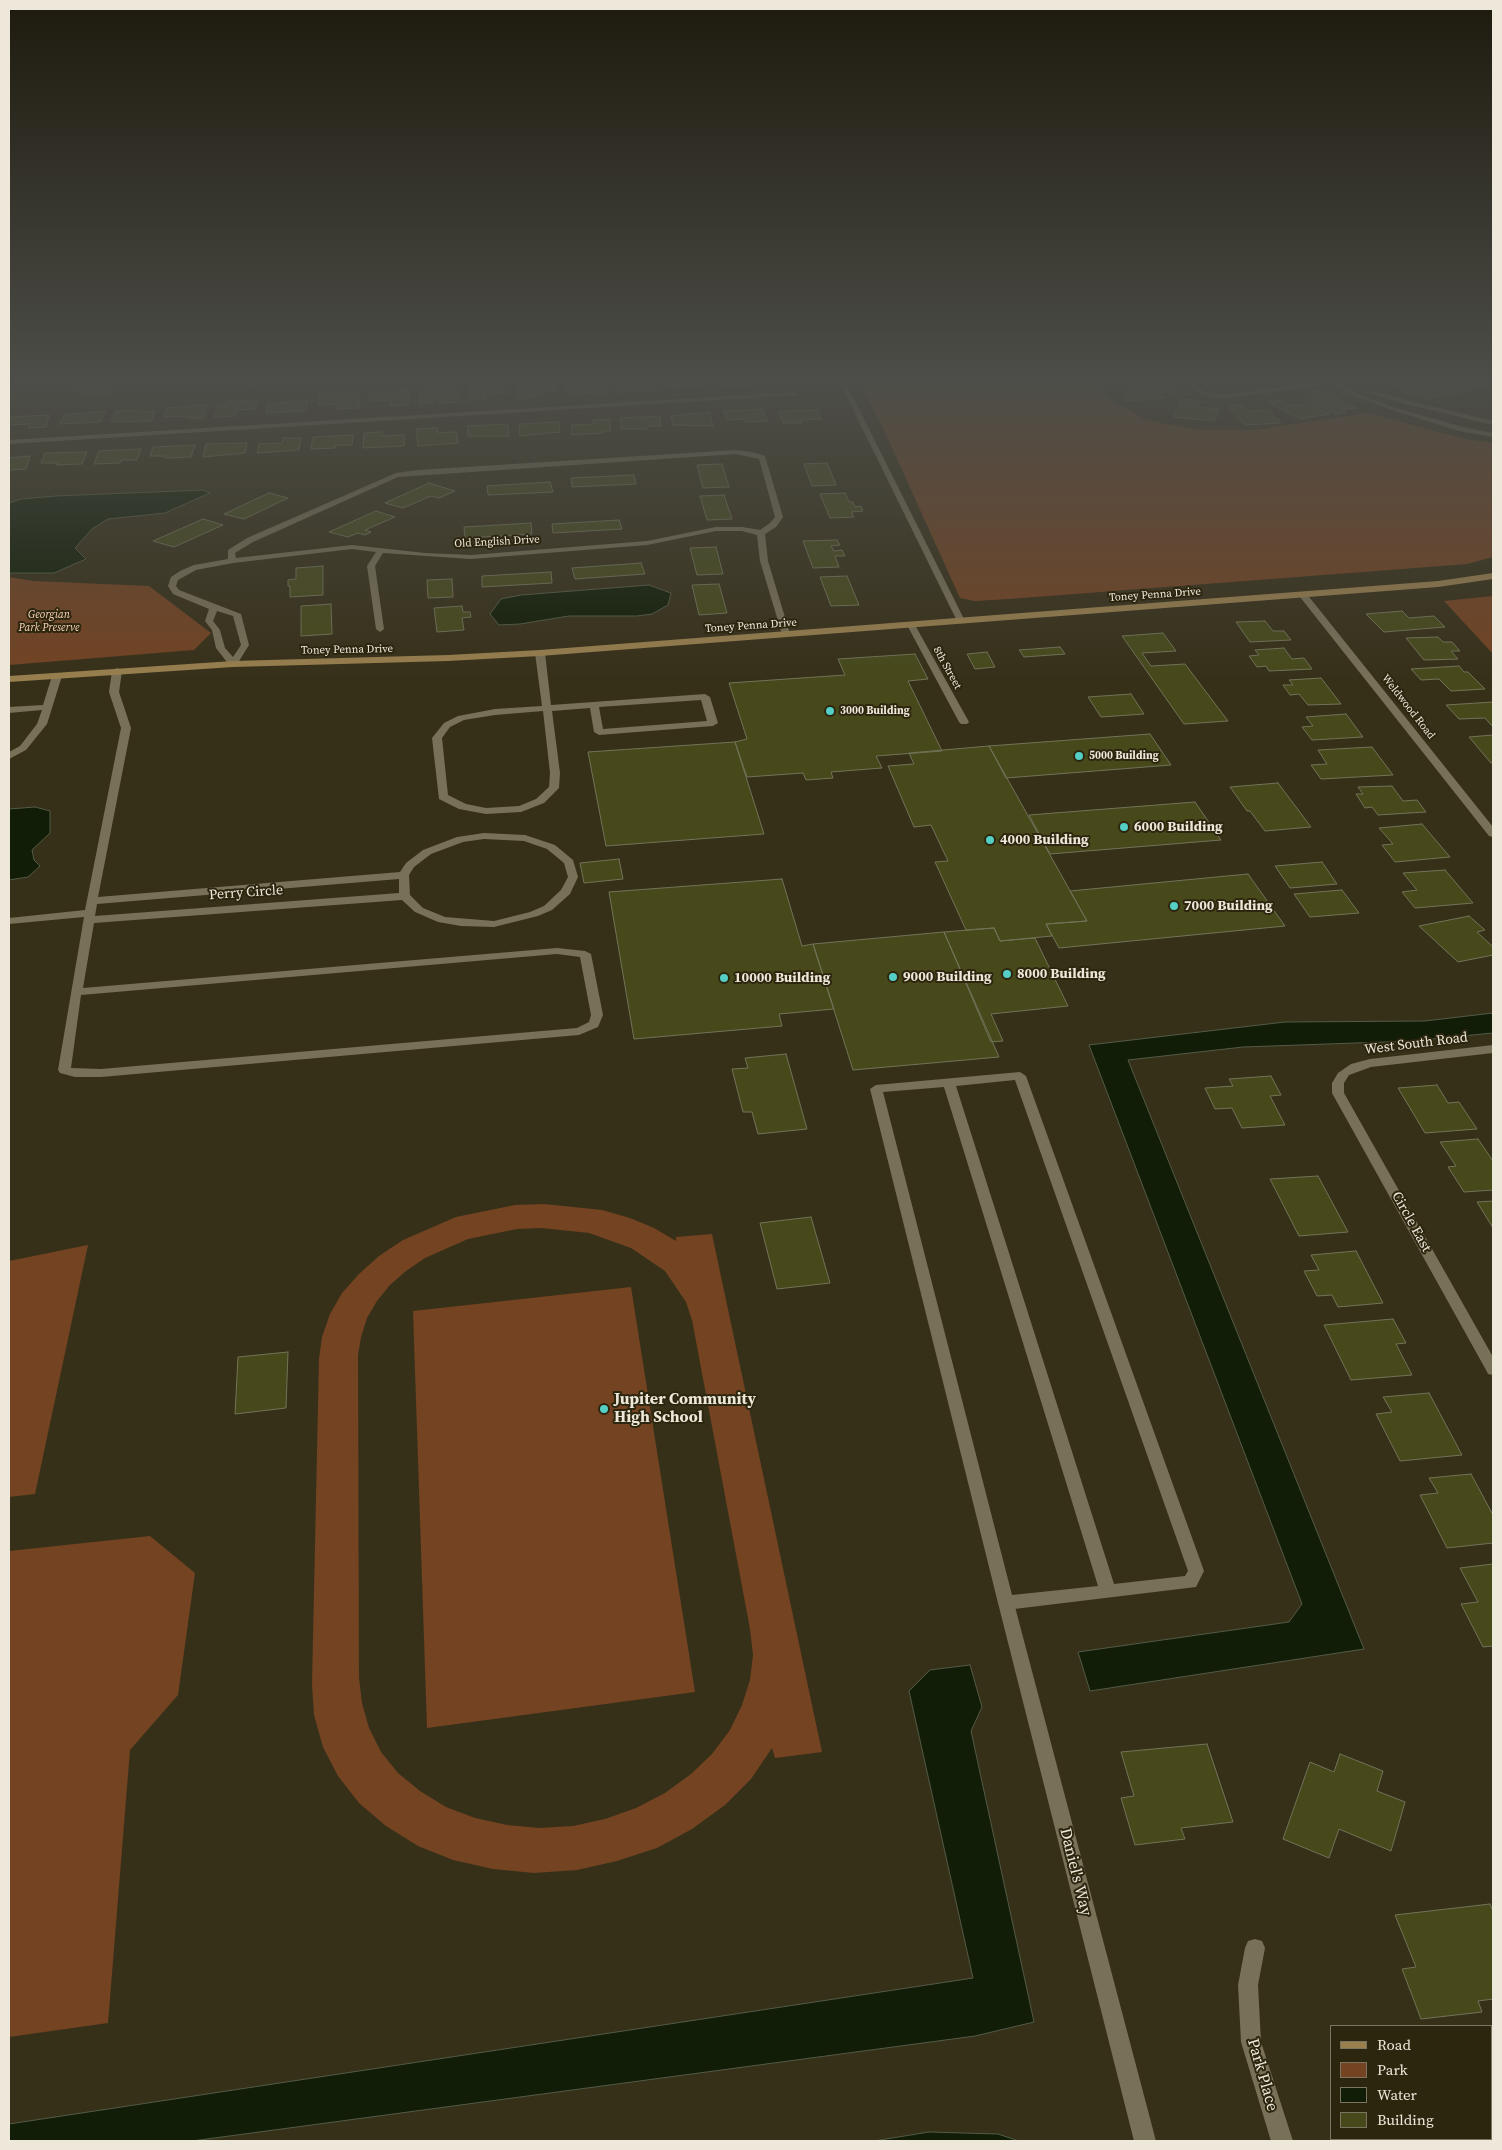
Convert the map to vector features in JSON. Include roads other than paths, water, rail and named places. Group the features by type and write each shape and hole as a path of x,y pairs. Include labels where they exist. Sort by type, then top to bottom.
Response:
{"street":[{"path":"234,561 231,552 250,540 382,481"},
{"path":"769,481 779,518 761,532 764,561 786,634"},
{"path":"891,481 961,621"},
{"name":"Old English Drive","path":"214,608 176,592 172,586 174,579 194,568 234,561 352,547 428,555 471,557 647,543 716,529 742,529 761,532"},
{"path":"380,629 371,566 381,550"},
{"name":"Toney Penna Drive","path":"9,679 233,664 448,658 540,653 1438,584 1493,576"},
{"name":"Weldwood Road","path":"1303,594 1493,834"},
{"path":"214,608 237,614 244,645 233,664 221,648 216,630 209,621 214,608"},
{"name":"8th Street","path":"911,625 964,722"},
{"path":"540,653 547,708 555,773 554,788 540,801 521,809 486,811 463,807 443,797 437,738 447,725 461,718 496,712 547,708 705,697 713,723 599,732 594,705"},
{"path":"76,992 557,951 585,954 597,1016 594,1024 579,1031 101,1073 75,1073 64,1070 76,992 90,911 126,728 114,692 118,672"},
{"path":"9,756 23,748 42,724 57,676"},
{"path":"9,710 48,707"},
{"path":"484,836 525,838 551,847 569,862 573,877 566,892 548,908 534,914 494,924 461,923 442,920 419,910 405,896 404,875 410,865 426,852 462,839 484,836"},
{"name":"Perry Circle","path":"9,921 404,875"},
{"name":"Perry Circle","path":"90,911 405,896"},
{"name":"West South Road","path":"1344,1074 1355,1067 1370,1063 1493,1049"},
{"name":"Circle East","path":"1344,1074 1338,1083 1338,1093 1493,1370"},
{"path":"1006,1603 1190,1582 1196,1571 1020,1076 949,1082 1108,1591"},
{"name":"Daniel's Way","path":"949,1082 876,1089 1145,2141"},
{"name":"Park Place","path":"1255,1948 1248,1985 1251,2042 1282,2141"}],"water":[{"path":"203,490 210,493 165,513 108,519 92,529 75,548 86,559 54,573 9,573 9,503 21,499 56,496"},
{"path":"649,585 671,593 668,605 652,614 637,616 569,616 520,624 499,625 490,614 501,599 521,595"},
{"path":"35,807 50,811 50,833 32,850 34,860 40,866 28,877 9,880 9,809"},
{"path":"1493,1013 1493,1033 1412,1041 1243,1047 1128,1060 1364,1649 1090,1691 1078,1652 1289,1622 1302,1604 1089,1045 1285,1022 1425,1021"},
{"path":"970,1665 982,1707 971,1731 1034,2022 975,2036 192,2141 9,2141 9,2124 973,1978 909,1691 930,1670"},
{"path":"929,2132 998,2134 1019,2141 874,2141"}],"place":[{"name":"3000 Building","path":"830,711"},
{"name":"5000 Building","path":"1079,756"},
{"name":"6000 Building","path":"1124,827"},
{"name":"4000 Building","path":"990,840"},
{"name":"7000 Building","path":"1174,906"},
{"name":"8000 Building","path":"1007,974"},
{"name":"9000 Building","path":"893,977"},
{"name":"10000 Building","path":"724,978"},
{"name":"Jupiter Community High School","path":"604,1409"}],"park label":[{"name":"Georgian Park Preserve","path":"49,621"}]}
